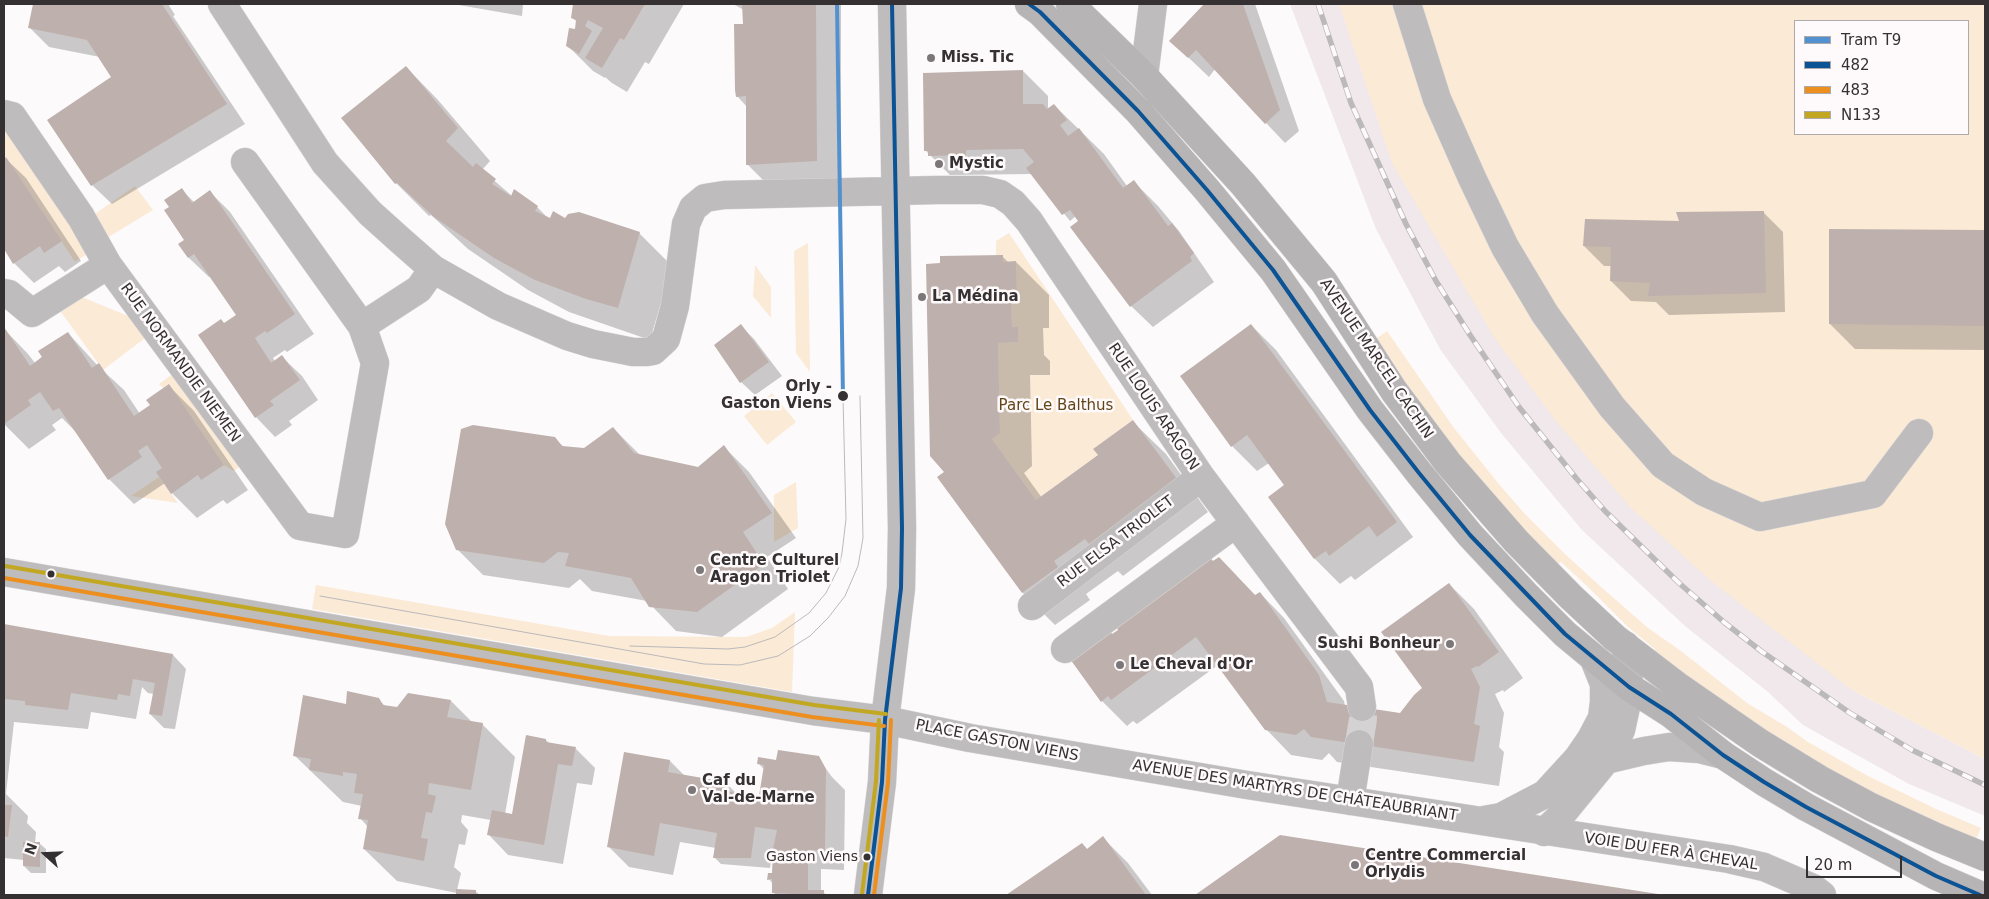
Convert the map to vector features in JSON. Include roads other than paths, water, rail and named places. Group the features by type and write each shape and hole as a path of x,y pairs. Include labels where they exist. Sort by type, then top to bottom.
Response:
{"main road":[{"name":"AVENUE MARCEL CACHIN","path":"1029,4 1040,12 1138,111 1207,190 1273,270 1365,403 1419,473 1470,534 1565,634 1629,686 1671,714 1723,755 1806,807 1936,876 1980,895"},
{"name":"AVENUE MARCEL CACHIN","path":"1070,4 1144,76 1243,184 1324,282 1394,391 1448,463 1516,541 1545,571 1625,645 1729,723 1819,779 1879,811 1936,838 1985,857"}],"street":[{"name":"RUE LOUIS ARAGON","path":"222,4 325,163 370,213 433,269 498,306 567,336 593,344 632,352 653,351 666,340 675,306 686,224 699,202 712,197 724,195 983,190 1000,194 1013,203 1029,221 1201,477 1359,686 1362,707"},
{"path":"868,895 882,782 885,720 898,624 902,564 892,4"},
{"path":"1144,76 1153,4"},
{"path":"1407,4 1437,99 1505,246 1545,314 1606,399 1663,466 1704,492 1760,517 1874,494 1919,433"},
{"name":"RUE NORMANDIE NIEMEN","path":"8,115 81,217 108,265 300,526 345,534 375,363 362,326"},
{"path":"245,162 362,326 419,289 433,269"},
{"path":"4,293 9,294 32,313 108,265"},
{"name":"RUE ELSA TRIOLET","path":"1032,606 1201,477"},
{"path":"1065,649 1236,523"},
{"path":"4,572 814,711 885,720"},
{"path":"1544,832 1557,820 1606,760 1621,730 1629,686 1628,660 1625,645"},
{"name":"AVENUE DES MARTYRS DE CHÂTEAUBRIANT","path":"1482,821 1501,817 1545,794 1578,758 1592,739 1602,718 1604,702 1604,684 1594,659"},
{"name":"PLACE GASTON VIENS","path":"885,720 970,738 1108,762"},
{"path":"1350,801 1359,744"},
{"path":"1606,760 1644,751 1669,748 1699,749 1723,755"},
{"name":"AVENUE DES MARTYRS DE CHÂTEAUBRIANT","path":"1108,762 1544,832"},
{"name":"VOIE DU FER À CHEVAL","path":"1544,832 1729,859 1764,867 1813,888 1822,895"}],"tunnel":[{"path":"1359,744 1363,719 1362,707"}],"tram line":[{"name":"T9","path":"837,4 843,398"},
{"path":"320,596 704,664 740,665 778,656 810,636 828,618 845,596 858,566 863,538 860,396"},
{"path":"630,646 728,649 745,647 775,637 809,613 826,593 839,567 842,553 846,519 843,398"}],"railway":[{"path":"1318,4 1351,103 1406,224 1436,281 1519,407 1576,478 1605,511 1679,583 1761,651 1850,713 1912,750 1985,785"}],"place":[{"name":"Miss. Tic","path":"931,58"},
{"name":"Mystic","path":"939,164"},
{"name":"La Médina","path":"922,297"},
{"name":"Orly - Gaston Viens","path":"843,396"},
{"name":"Centre Culturel Aragon Triolet","path":"700,570"},
{"name":"Sushi Bonheur","path":"1450,644"},
{"name":"Le Cheval d'Or","path":"1120,665"},
{"name":"Caf du Val-de-Marne","path":"692,790"},
{"name":"Gaston Viens","path":"867,857"},
{"name":"Centre Commercial Orlydis","path":"1355,865"}],"park label":[{"name":"Parc Le Balthus","path":"1056,406"}]}
